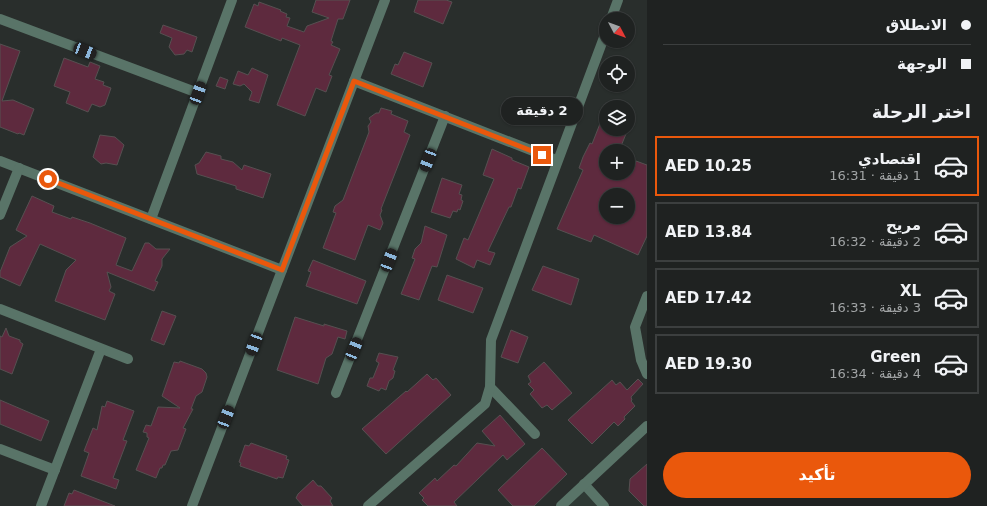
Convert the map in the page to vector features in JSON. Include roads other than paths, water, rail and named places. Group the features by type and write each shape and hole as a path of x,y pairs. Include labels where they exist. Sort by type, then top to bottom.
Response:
{"street":[{"path":"151,219 232,0"},
{"path":"192,506 385,0"},
{"path":"614,12 618,0"},
{"path":"0,19 198,93"},
{"path":"368,506 485,404 490,387 491,340 556,160 600,48"},
{"path":"354,81 556,160"},
{"path":"336,393 445,116"},
{"path":"0,161 282,270"},
{"path":"0,216 19,168"},
{"path":"647,296 635,328 641,360 647,374"},
{"path":"0,309 128,360"},
{"path":"41,506 102,349"},
{"path":"490,387 535,434"},
{"path":"561,506 647,426"},
{"path":"0,449 55,470"},
{"path":"584,484 604,506"}]}
